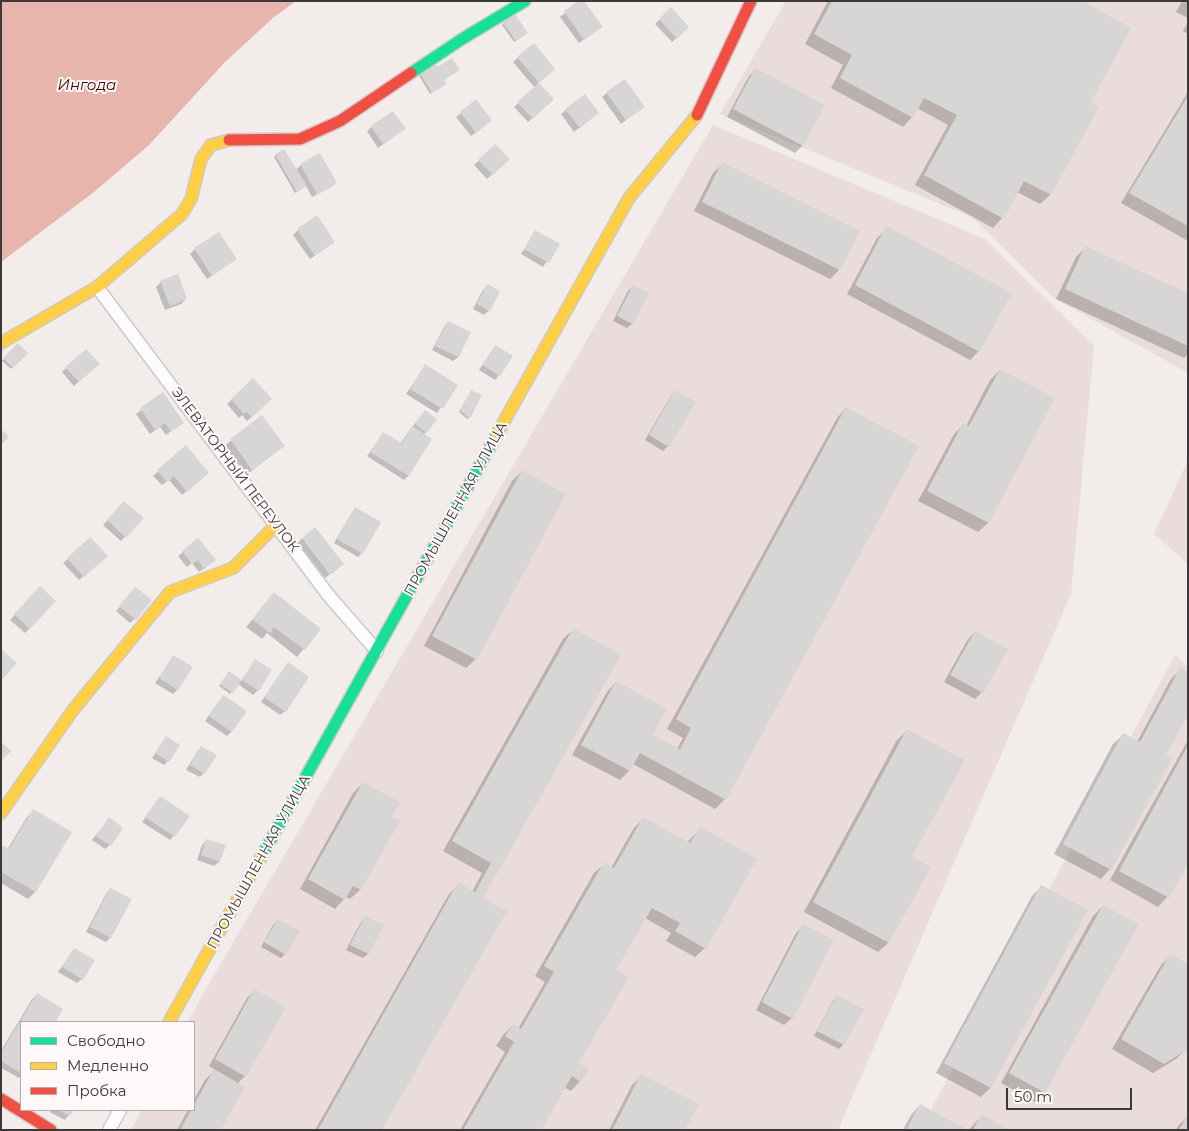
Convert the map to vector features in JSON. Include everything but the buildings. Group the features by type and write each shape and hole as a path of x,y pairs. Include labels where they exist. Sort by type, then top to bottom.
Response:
{"street":[{"path":"1,343 97,287 182,214 191,199 201,159 211,145 228,140 300,139 340,121 462,39 524,1"},
{"name":"ПРОМЫШЛЕННАЯ УЛИЦА","path":"170,1021 630,198 697,115 751,1"},
{"name":"ЭЛЕВАТОРНЫЙ ПЕРЕУЛОК","path":"97,287 329,596 377,650"},
{"path":"1,813 73,710 170,592 233,568 276,525"},
{"path":"1,1099 20,1111"},
{"path":"20,1111 51,1130"},
{"path":"109,1130 119,1111"}],"shaded area":[{"path":"786,1 1188,1 1188,373 1054,298 972,217 720,114"},
{"path":"713,125 985,239 1094,346 1071,594 838,1130 131,1130 141,1111 195,1111 195,1021 189,1021"},
{"path":"1188,460 1188,564 1154,534"},
{"path":"1175,655 1188,667 1188,1130 920,1130"}],"water":[{"name":"Ингода","path":"1,1 296,1 274,17 225,62 149,145 94,192 1,262"}],"traffic: fast":[{"path":"411,73 462,39 525,1"},
{"path":"261,857 497,434"}],"traffic: slow":[{"path":"497,434 629,198 697,115"},
{"path":"1,343 97,287 182,214 191,199 201,159 211,145 229,140"},
{"path":"1,813 73,710 170,592 233,568 276,525"},
{"path":"170,1021 261,857"}],"traffic: jam":[{"path":"697,115 751,1"},
{"path":"229,140 300,139 340,121 411,73"},
{"path":"1,1099 20,1111"},
{"path":"20,1111 51,1130"}]}
